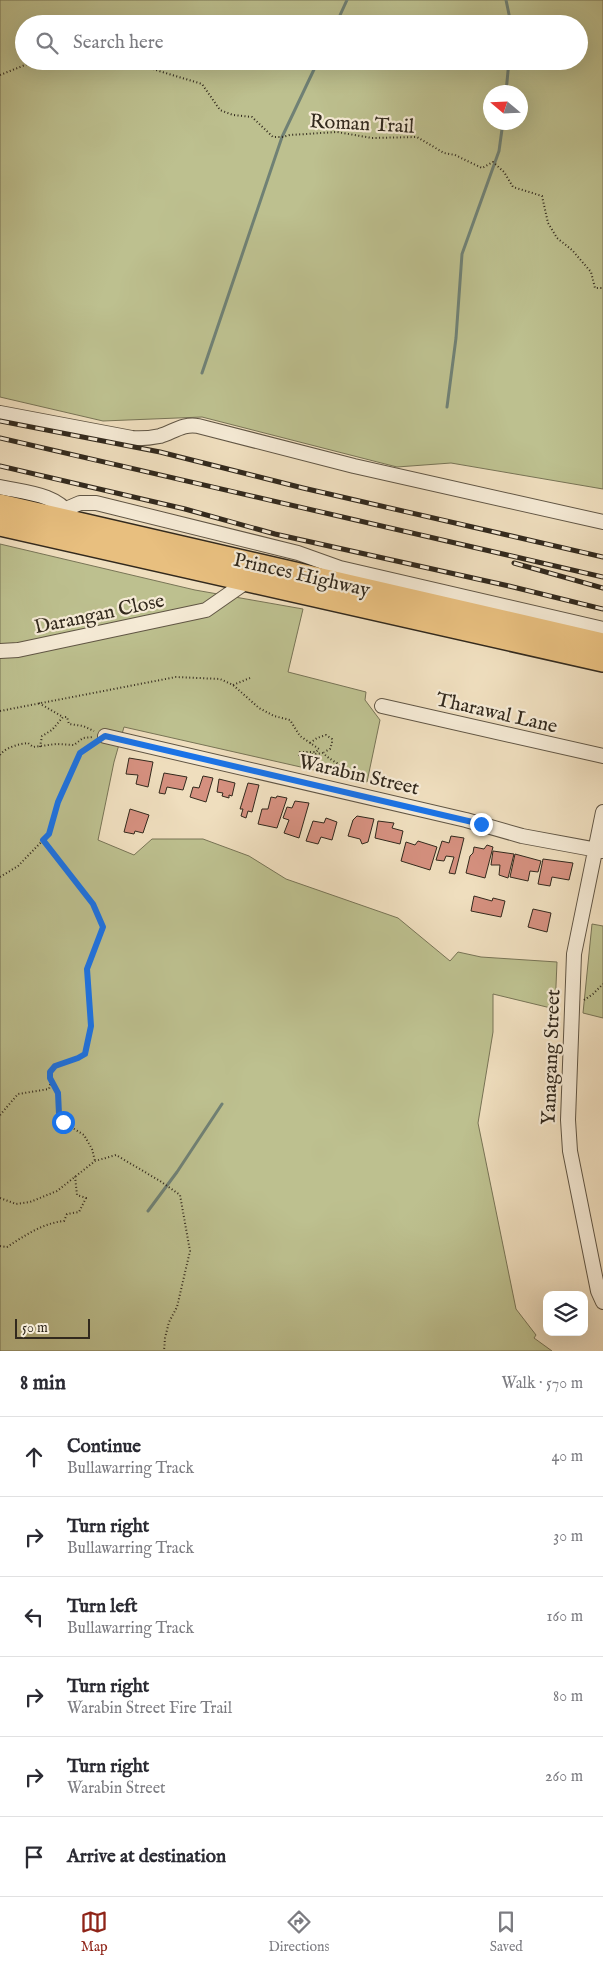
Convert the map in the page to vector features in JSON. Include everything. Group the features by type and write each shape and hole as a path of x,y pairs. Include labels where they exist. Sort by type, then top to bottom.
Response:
{"highway":[{"name":"Princes Highway","path":"0,505 68,523 603,644"},
{"name":"Princes Highway","path":"0,525 68,523 249,580 603,661"}],"street":[{"path":"0,413 131,442 161,435 180,427 198,426 354,466 603,522"},
{"path":"0,487 52,500 68,523 80,503 96,503 298,553 340,568 603,628"},
{"name":"Darangan Close","path":"0,651 18,650 206,610 249,580"},
{"name":"Tharawal Lane","path":"382,706 603,756"},
{"name":"Warabin Street","path":"105,736 366,797 522,836 599,850"},
{"name":"Yanagang Street","path":"603,812 599,850 574,954 568,1136 598,1291 603,1302"}],"path":[{"path":"0,75 15,69"},
{"name":"Roman Trail","path":"156,70 202,84 220,110 233,115 252,117 273,136 282,137 337,132 372,138 417,137 444,153 455,155 482,168 492,162 504,172 513,187 542,196 548,223 557,238 572,250 591,272 595,288 603,288"},
{"path":"0,711 176,677 220,679 233,685 260,708 274,716 290,720 300,736 310,743 319,749 316,752 300,752 299,756 330,749 332,739 326,735 310,743"},
{"path":"233,685 250,678"},
{"path":"39,703 63,717 67,717 69,724 83,726 105,736"},
{"path":"40,747 42,736 52,730 63,717"},
{"path":"0,755 2,752 19,744 28,743 33,747 40,747 56,744 74,744 83,738 105,736"},
{"path":"0,877 18,866 49,834 58,802 80,753 105,736"},
{"path":"323,752 329,758 339,762 354,775 366,797"},
{"path":"43,840 93,904 103,927 87,969 91,1026 85,1054 55,1066 50,1072 51,1081 58,1093 59,1114 63,1122 84,1135 92,1150 95,1161"},
{"path":"571,1008 593,994 603,984"},
{"path":"0,1115 18,1094 49,1089 51,1081"},
{"path":"0,1198 16,1204 30,1202 57,1191 95,1161 116,1155 180,1195 190,1252 177,1307 169,1322 164,1351"},
{"path":"0,1246 7,1247 28,1233 56,1222 64,1221 67,1214 79,1212 86,1198 77,1195 75,1176"}],"green space":[{"path":"0,0 603,0 603,489 451,463 397,467 202,417 103,421 0,397"},
{"path":"0,544 195,590 303,609 288,672 366,692 365,700 380,720 367,782 124,727 114,762 98,840 134,855 152,839 203,839 249,856 286,879 398,918 450,961 458,952 481,957 557,962 555,1009 493,994 493,1032 478,1123 516,1309 536,1335 534,1338 552,1351 0,1351"},
{"path":"592,924 603,926 603,1018 583,1013"}],"building":[{"path":"129,758 153,762 148,787 136,784 138,775 126,774"},
{"path":"164,773 187,777 183,790 167,787 165,794 159,793"},
{"path":"203,776 213,778 206,802 190,797 193,787 199,788"},
{"path":"219,779 235,783 232,796 229,795 229,798 222,796 223,793 217,792"},
{"path":"248,783 259,785 252,812 248,811 246,818 241,816 243,809 240,809"},
{"path":"277,796 287,798 277,828 258,824 262,809 268,809 271,797 276,798"},
{"path":"295,801 309,803 299,838 284,833 289,820 283,818 287,807 292,808"},
{"path":"130,809 149,815 143,833 135,831 134,834 124,832"},
{"path":"357,816 374,819 368,842 362,844 360,839 348,836 353,820"},
{"path":"326,818 337,822 332,840 321,837 318,844 306,841 313,821 324,823"},
{"path":"378,821 394,823 392,828 403,831 400,844 375,838"},
{"path":"451,836 464,838 455,874 449,873 454,857 446,856 444,861 436,860 442,841 449,843"},
{"path":"418,841 437,847 430,870 401,861 406,842 415,845"},
{"path":"487,845 493,847 485,878 466,873 474,847 484,849"},
{"path":"493,851 514,854 508,878 499,875 500,865 491,865"},
{"path":"515,854 541,861 538,872 530,871 528,881 510,877"},
{"path":"543,859 573,863 569,880 552,877 550,886 538,884"},
{"path":"474,896 492,901 493,898 505,901 501,917 471,911"},
{"path":"533,909 551,913 547,932 528,927"}],"waterway":[{"path":"340,15 347,0"},
{"path":"506,0 509,15"},
{"path":"202,373 282,137 314,70"},
{"path":"507,85 508,70"},
{"path":"447,407 456,338 462,254 499,151 502,130"},
{"path":"148,1211 177,1172 222,1104"}],"railway":[{"path":"0,421 160,452 303,488 603,557"},
{"path":"0,438 603,577"},
{"path":"0,466 185,509 275,534 603,609"},
{"path":"514,563 603,588"}],"route":[{"path":"63,1122 59,1114 58,1093 50,1078 50,1072 55,1066 85,1054 91,1026 87,969 103,927 93,904 47,848 43,840 49,834 58,802 80,753 105,736 481,824"}]}
